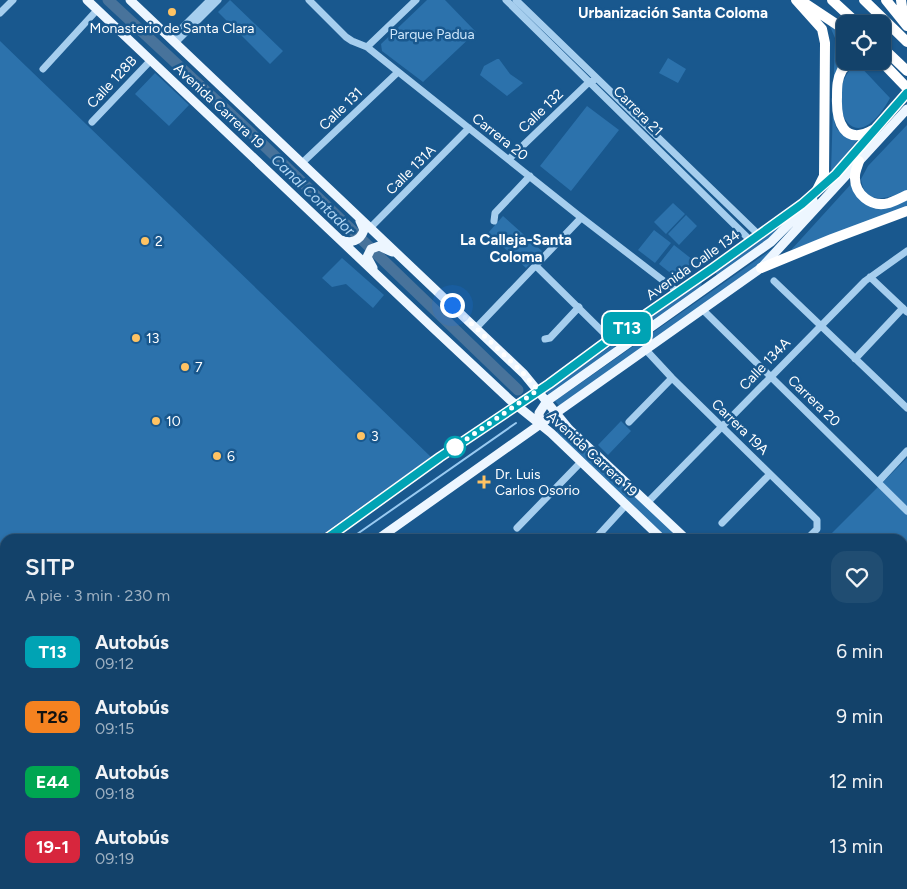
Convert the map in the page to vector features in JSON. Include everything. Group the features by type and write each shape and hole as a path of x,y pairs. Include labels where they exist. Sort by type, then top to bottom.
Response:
{"highway":[{"path":"798,0 836,24"},
{"path":"798,0 822,29 826,42 824,176 816,192"},
{"path":"832,0 848,15"},
{"path":"864,0 907,42"},
{"path":"886,0 907,26"},
{"path":"901,0 907,18"},
{"path":"891,56 907,71"},
{"path":"843,70 837,84 837,116 843,128 853,135 860,136 878,133"},
{"path":"885,70 898,79"},
{"path":"890,70 907,88"},
{"path":"859,161 855,176 856,186 866,200 874,204 888,203 907,195"},
{"path":"761,268 907,211"}],"main road":[{"name":"Avenida Carrera 19","path":"87,0 345,241 382,280 657,534"},
{"name":"Avenida Carrera 19","path":"130,0 350,209 367,229 401,257 524,374 569,429 681,534"},
{"name":"Avenida Calle 134","path":"385,534 761,268 859,161 907,93"},
{"name":"Avenida Calle 134","path":"333,534 440,457 751,241 816,192 878,133 907,109"},
{"path":"540,425 539,413 547,401 771,242 810,204 836,174"},
{"path":"345,241 357,240 367,229"},
{"path":"382,280 368,260 369,251 373,247 379,246 401,257"},
{"path":"699,293 713,268"},
{"path":"610,339 624,347"}],"street":[{"path":"0,13 13,0"},
{"path":"174,40 210,0"},
{"path":"174,40 218,0"},
{"name":"Carrera 20","path":"309,0 346,37 367,47 581,218 678,292"},
{"path":"367,47 416,0"},
{"name":"Carrera 21","path":"506,0 751,241"},
{"name":"Carrera 21","path":"516,0 759,235"},
{"path":"43,69 98,10"},
{"name":"Calle 128B","path":"92,122 150,60"},
{"name":"Calle 131","path":"302,163 398,72"},
{"path":"590,81 598,80"},
{"name":"Calle 132","path":"509,159 590,81"},
{"name":"Calle 131A","path":"367,229 469,128"},
{"path":"494,221 495,212 530,176"},
{"path":"476,328 581,218"},
{"name":"Calle 134A","path":"648,503 820,325 870,277 907,251"},
{"path":"536,266 610,339"},
{"path":"856,359 905,310 870,277"},
{"path":"774,282 907,408"},
{"path":"545,339 550,338 579,307"},
{"name":"Carrera 20","path":"702,310 907,511"},
{"name":"Carrera 19A","path":"646,350 672,378 817,520 817,529 812,534"},
{"path":"629,422 672,378"},
{"path":"878,482 907,452"},
{"path":"517,528 581,462"},
{"path":"722,523 770,474"},
{"path":"600,534 626,505"}],"green space":[{"path":"230,0 283,51 270,64 218,12"},
{"name":"Parque Padua","path":"427,0 445,0 476,32 423,82 382,51 381,44"},
{"path":"829,24 836,29 836,70 843,70 835,107 835,124 843,134 859,138 831,173 835,38"},
{"path":"0,41 431,457 323,534 0,534"},
{"path":"668,58 686,69 678,83 659,73"},
{"path":"499,59 510,74 523,83 507,96 480,75 484,66"},
{"path":"851,70 864,70 890,98 876,119 863,127 852,126 845,118 841,106 841,91 846,76"},
{"path":"155,73 189,105 169,126 135,94"},
{"path":"587,106 619,130 571,191 540,166"},
{"path":"907,125 907,191 885,198 872,197 863,188 861,179 868,166"},
{"path":"852,183 862,201 907,199 907,207 791,250"},
{"path":"673,203 685,214 666,234 654,222"},
{"path":"800,211 771,240 718,277 715,272"},
{"path":"686,215 697,226 679,245 668,234"},
{"path":"503,216 542,251 526,268 488,233"},
{"path":"654,230 671,243 655,263 638,250"},
{"path":"674,245 693,260 678,279 659,264"},
{"path":"778,245 770,256 561,408 555,401"},
{"path":"342,258 384,295 373,308 346,284 332,287 322,278"},
{"path":"702,280 701,289 624,343 621,342 619,337"},
{"path":"614,344 615,349 549,396 545,391"},
{"path":"621,421 631,431 608,455 598,445"},
{"path":"563,427 676,534 662,534 555,433"},
{"path":"907,458 907,534 831,534"}],"waterway":[{"name":"Canal Contador","path":"108,0 249,131 518,390"},
{"path":"357,534 516,423"}],"bus line":[{"name":"T13","path":"333,534 440,457 549,384 802,204 836,174 907,93"}],"place":[{"name":"Monasterio de Santa Clara","path":"172,12"},
{"name":"2","path":"145,241"},
{"name":"13","path":"136,338"},
{"name":"7","path":"185,367"},
{"name":"10","path":"156,421"},
{"name":"3","path":"361,436"},
{"name":"6","path":"217,456"},
{"name":"Dr. Luis Carlos Osorio","path":"484,482"}],"district":[{"name":"Urbanización Santa Coloma","path":"673,13"},
{"name":"La Calleja-Santa Coloma","path":"516,248"}],"route":[{"path":"452,305 524,374 538,390 455,447"}]}
